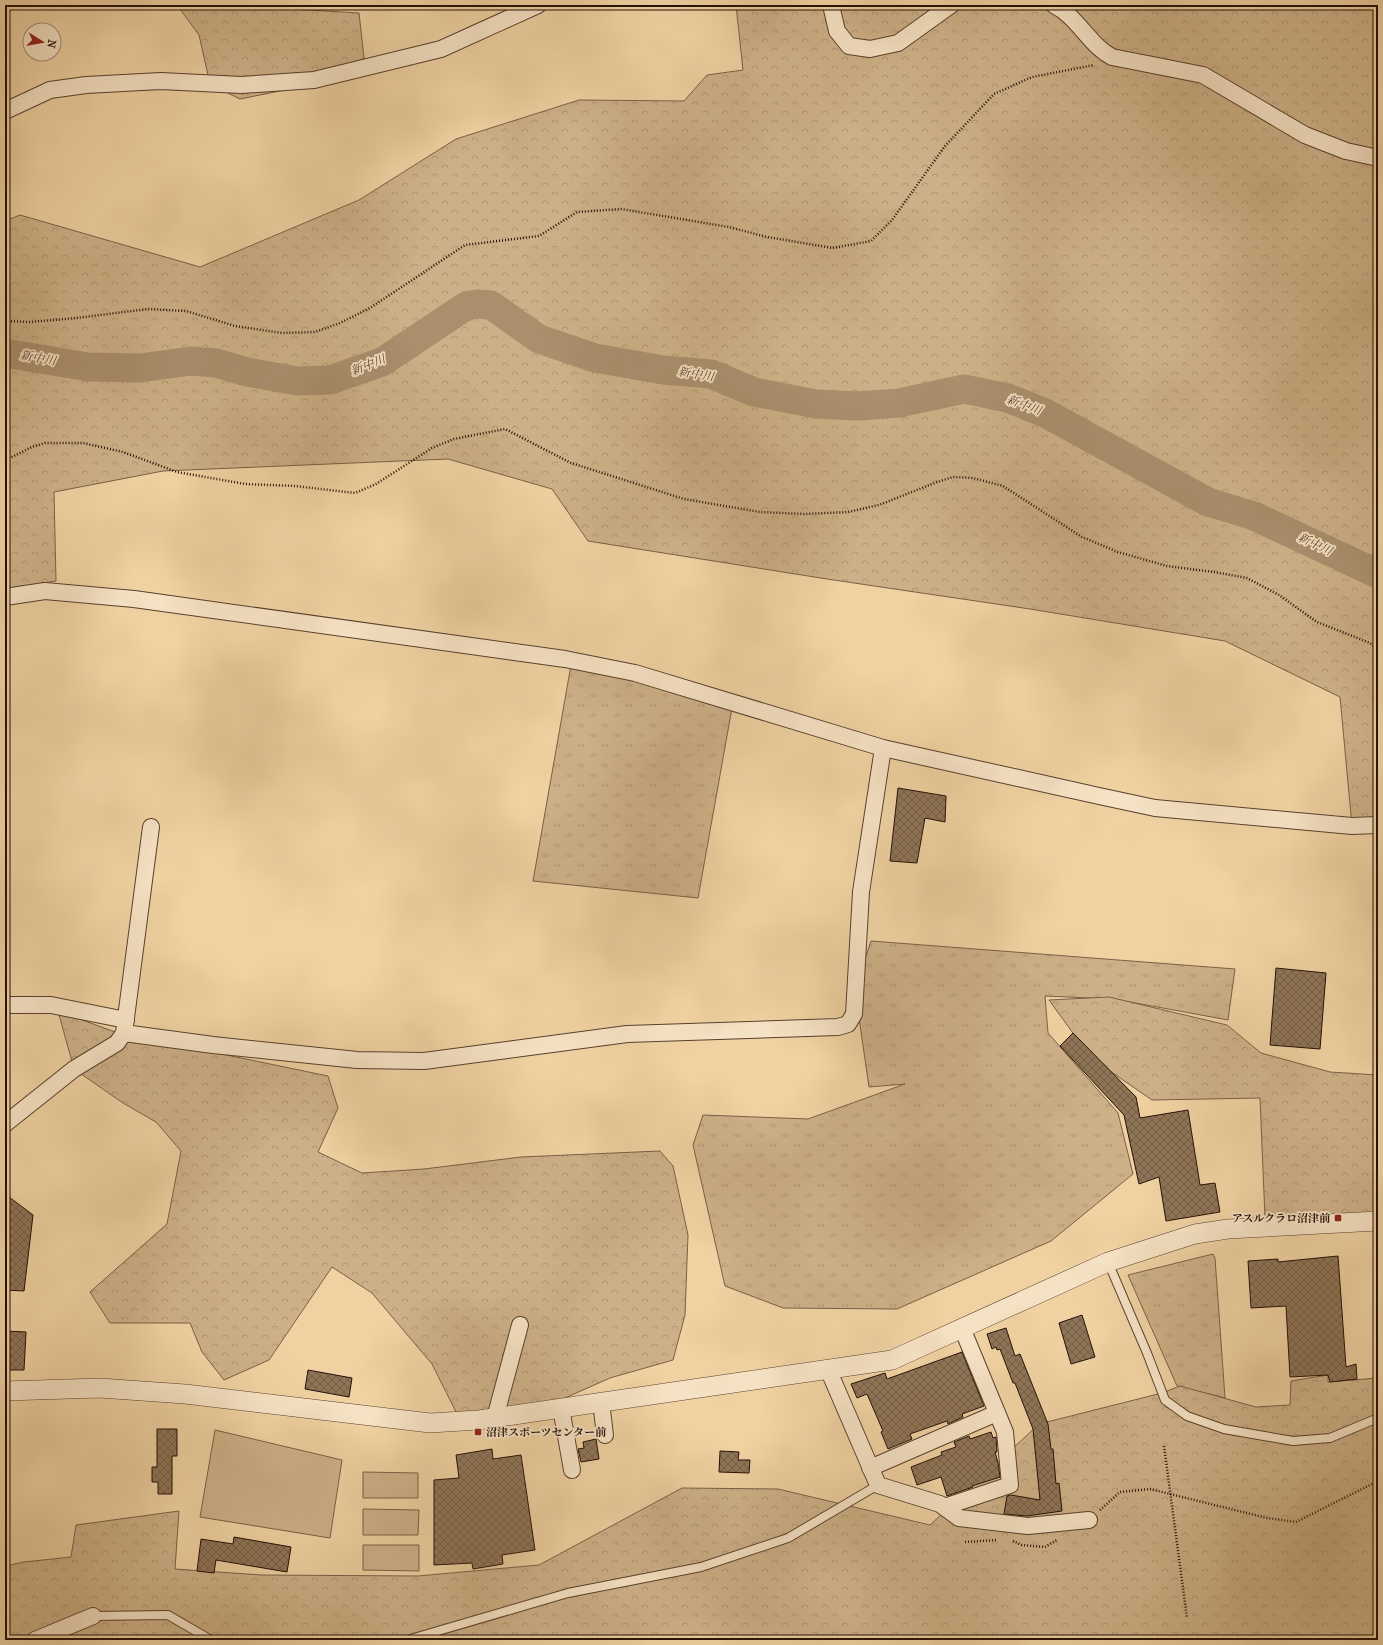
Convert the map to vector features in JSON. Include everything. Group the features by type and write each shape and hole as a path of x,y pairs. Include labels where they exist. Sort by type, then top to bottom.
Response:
{"street":[{"path":"5,111 50,90 86,85 161,81 242,85 314,80 440,49 538,5"},
{"path":"831,5 837,31 850,46 870,49 898,43 951,5"},
{"path":"1054,5 1077,23 1102,52 1112,57 1204,75 1304,135 1346,151 1378,158"},
{"path":"5,597 45,591 134,599 565,659 635,673 883,748 1155,808 1352,826 1378,825"},
{"path":"5,1005 52,1006 125,1027 213,1045 357,1060 424,1061 627,1034 838,1027 848,1024 854,1014 861,892 883,748"},
{"path":"5,1124 74,1069 117,1043 125,1027 152,827"},
{"path":"5,1391 100,1388 185,1394 430,1423 495,1418 892,1360 1108,1262 1195,1234 1228,1229 1378,1221"},
{"path":"495,1418 520,1325"},
{"path":"944,1507 1010,1485 1006,1432 962,1328"},
{"path":"828,1369 878,1485 944,1507 958,1518 1028,1526 1088,1520"},
{"path":"601,1402 605,1435"},
{"path":"561,1408 572,1470"},
{"path":"870,1468 998,1413"},
{"path":"35,1640 93,1616"}],"lane":[{"path":"1108,1262 1147,1353 1165,1400 1187,1416 1224,1428 1293,1441 1330,1438 1378,1418"},
{"path":"407,1640 568,1593 701,1567 788,1538 878,1485"},
{"path":"93,1616 168,1615 211,1640"}],"path":[{"path":"5,321 30,322 148,309 186,311 235,326 282,333 315,332 340,323 370,308 465,245 538,236 577,212 621,210 729,227 767,237 833,248 871,241 892,220 945,146 994,94 1032,77 1097,64 1102,52"},
{"path":"5,463 8,459 32,447 45,443 83,443 123,452 177,472 192,475 245,484 295,486 355,492 376,484 432,448 454,439 505,429 571,463 684,499 760,512 805,514 848,512 879,505 936,482 953,478 973,478 1003,486 1082,537 1118,552 1167,566 1248,578 1279,595 1317,622 1370,643 1378,650"},
{"path":"1164,1446 1187,1618"},
{"path":"1088,1520 1120,1492 1150,1489 1266,1518 1296,1522 1378,1481"},
{"path":"1007,1539 1022,1545 1046,1547 1058,1540"},
{"path":"965,1542 1000,1540"},
{"path":"1378,1572 1376,1587 1378,1596"}],"green space":[{"path":"177,5 275,5 275,8 359,13 364,58 335,80 240,99 210,84 199,35"},
{"path":"736,5 1378,5 1378,827 1352,826 1340,697 1225,641 1030,609 827,579 588,541 552,489 448,459 163,471 54,492 56,581 5,589 5,221 20,215 200,267 359,200 456,139 579,100 684,101 707,75 743,70"},
{"path":"571,665 644,675 732,708 698,898 533,881"},
{"path":"871,941 1235,969 1228,1020 1114,999 1045,996 1048,1033 1118,1113 1133,1174 1051,1241 897,1309 783,1308 725,1286 693,1145 703,1115 808,1119 905,1084 869,1087 855,990"},
{"path":"1109,997 1227,1025 1261,1053 1330,1072 1378,1075 1378,1213 1265,1218 1260,1098 1152,1100 1091,1058 1049,1000"},
{"path":"58,1011 115,1032 328,1076 338,1108 318,1152 362,1173 424,1169 521,1157 660,1151 673,1166 688,1235 685,1315 673,1360 610,1378 531,1413 457,1414 432,1364 372,1293 332,1267 269,1360 224,1380 202,1352 190,1323 110,1323 90,1292 167,1224 181,1151 156,1122 123,1103 74,1069"},
{"path":"1213,1254 1215,1258 1225,1398 1177,1386 1128,1275"},
{"path":"1328,1375 1328,1382 1378,1378 1378,1640 5,1640 5,1566 24,1562 71,1557 76,1525 179,1511 175,1569 261,1575 418,1576 539,1565 682,1488 778,1489 930,1525 1039,1424 1162,1393 1180,1386 1256,1407 1290,1405 1291,1381"},
{"path":"215,1430 342,1460 330,1538 200,1517"},
{"path":"363,1472 418,1473 418,1498 363,1498"},
{"path":"363,1509 419,1510 418,1535 363,1535"},
{"path":"363,1545 419,1545 419,1571 363,1570"}],"building":[{"path":"898,788 946,796 945,822 925,818 917,863 890,861"},
{"path":"1276,968 1326,973 1320,1049 1270,1045"},
{"path":"1073,1033 1136,1097 1140,1118 1188,1110 1200,1185 1215,1183 1220,1212 1166,1221 1159,1177 1139,1184 1124,1115 1060,1046"},
{"path":"5,1194 33,1215 24,1291 5,1290"},
{"path":"1338,1256 1346,1367 1356,1364 1357,1379 1330,1382 1328,1375 1290,1377 1286,1306 1251,1308 1248,1261 1278,1259 1278,1262"},
{"path":"1082,1315 1095,1357 1071,1364 1059,1323"},
{"path":"1006,1328 1015,1356 1020,1354 1048,1424 1051,1449 1053,1449 1056,1484 1059,1483 1062,1511 1027,1516 1004,1514 1007,1496 1011,1495 1040,1500 1033,1429 1000,1349 997,1350 996,1347 992,1349 987,1334"},
{"path":"5,1331 26,1332 24,1370 5,1370"},
{"path":"962,1352 984,1406 962,1414 963,1417 948,1424 947,1421 910,1434 912,1439 888,1449 881,1432 883,1431 867,1394 857,1398 851,1384 885,1373 887,1379"},
{"path":"308,1370 352,1378 349,1397 305,1389"},
{"path":"157,1429 177,1429 177,1456 172,1456 172,1494 158,1494 158,1482 152,1482 152,1467 157,1467"},
{"path":"991,1432 993,1438 996,1437 997,1452 995,1452 1000,1477 947,1496 941,1477 917,1485 911,1467 942,1455 941,1452 956,1447 954,1442 969,1436 970,1439"},
{"path":"596,1439 599,1459 581,1462 578,1449 584,1448 583,1442"},
{"path":"492,1449 493,1459 521,1455 535,1550 502,1555 503,1564 473,1569 472,1563 434,1565 434,1480 459,1478 456,1455"},
{"path":"720,1451 739,1452 738,1460 750,1460 749,1473 719,1472"},
{"path":"234,1537 291,1547 287,1572 216,1560 214,1573 197,1571 201,1539 233,1544"}],"waterway":[{"name":"新中川","path":"5,353 88,367 140,368 191,361 216,363 247,372 297,381 330,380 382,362 466,306 477,304 491,305 539,339 595,358 663,370 711,374 754,392 816,404 858,406 899,403 964,389 1008,398 1045,413 1208,502 1254,516 1378,574"}],"place":[{"name":"アスルクラロ沼津前","path":"1338,1218"},
{"name":"沼津スポーツセンター前","path":"478,1432"}]}
